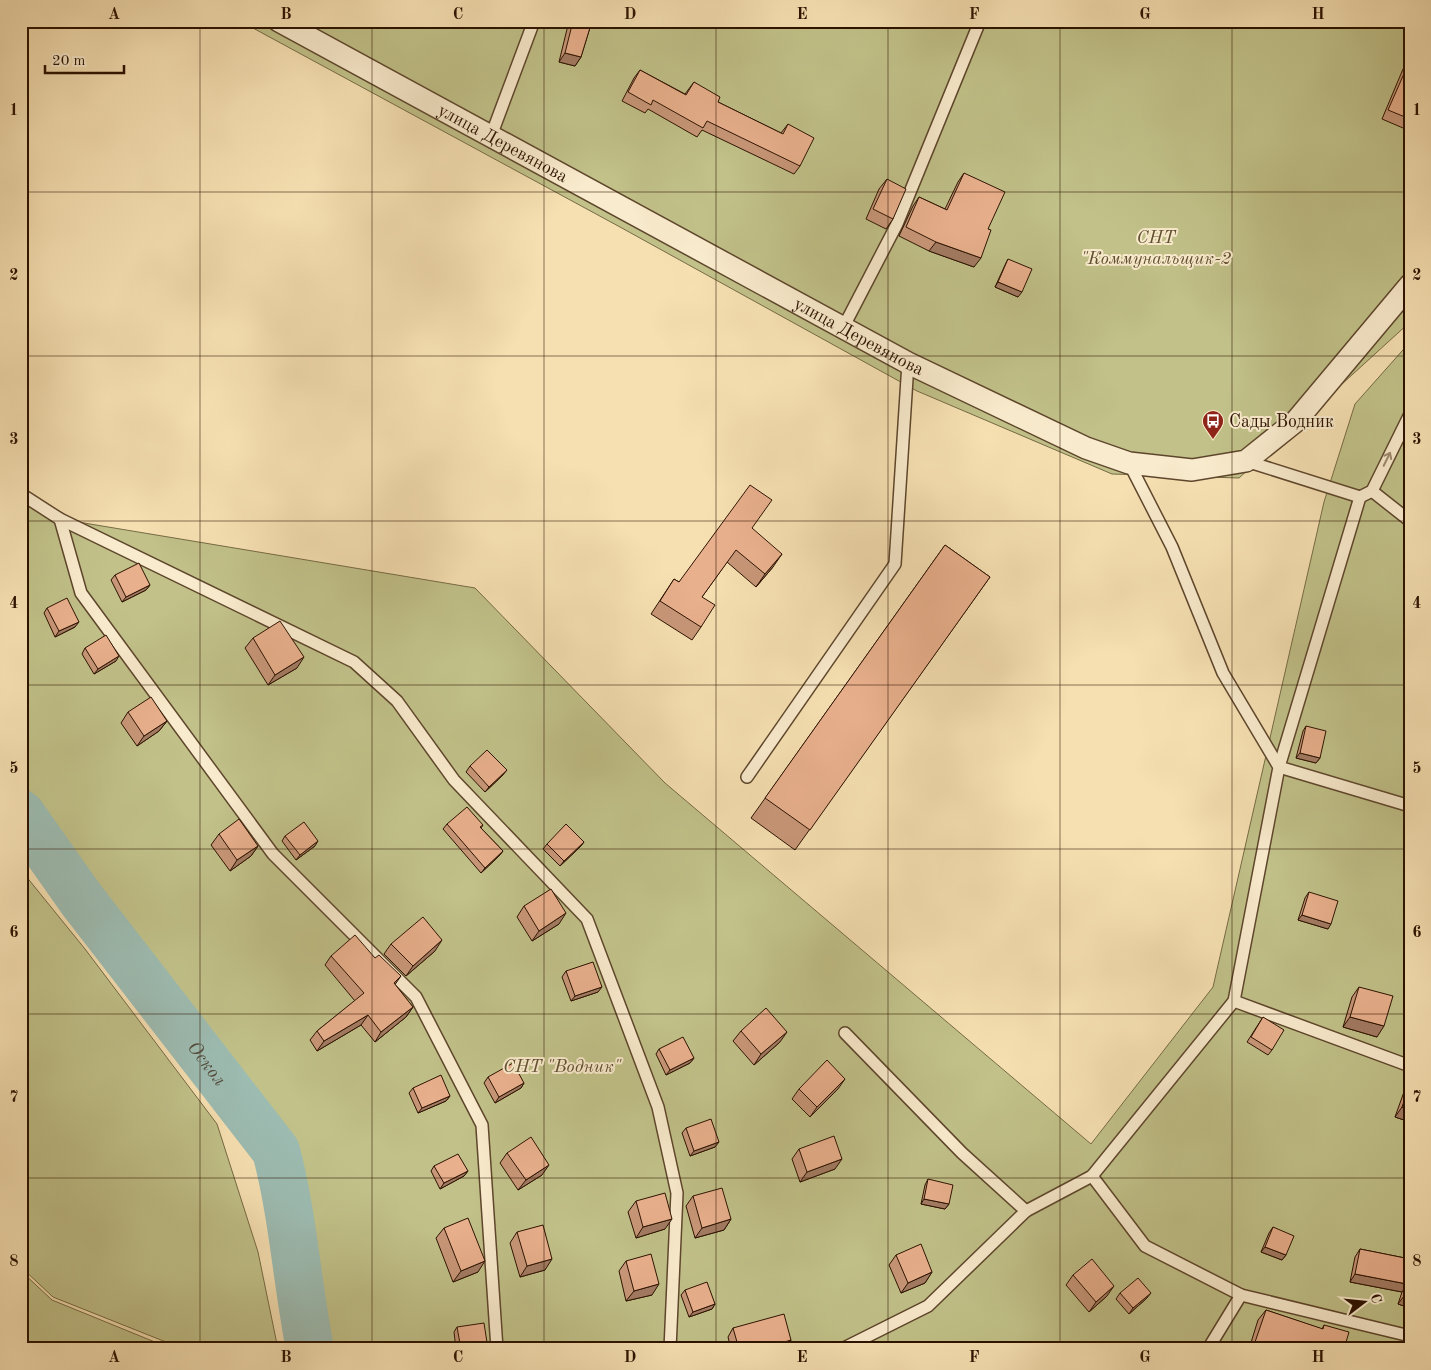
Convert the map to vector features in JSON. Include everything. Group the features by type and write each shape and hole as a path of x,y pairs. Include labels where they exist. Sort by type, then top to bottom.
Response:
{"street":[{"name":"улица Деревянова","path":"279,21 908,363 1086,448 1129,463 1192,470 1246,461 1296,421 1410,285"}],"lane":[{"path":"490,136 534,21"},
{"path":"843,328 897,224 980,21"},
{"path":"747,778 895,564 908,363"},
{"path":"1246,461 1360,497 1372,491 1410,414"},
{"path":"1129,463 1172,547 1223,673 1279,767 1410,806"},
{"path":"1372,491 1410,521"},
{"path":"21,494 60,519 354,662 396,701 454,780 587,919 658,1106 677,1193 670,1349"},
{"path":"842,1349 928,1306 1026,1211 1092,1176 1234,1001 1279,767 1360,497"},
{"path":"60,519 81,592 268,846 416,997 482,1124 497,1349"},
{"path":"1234,1001 1410,1066"},
{"path":"845,1033 962,1153 1026,1211"},
{"path":"1092,1176 1144,1246 1241,1295 1410,1336"},
{"path":"1208,1349 1241,1295"}],"green space":[{"name":"СНТ \"Коммунальщик-2","path":"240,21 1410,21 1410,322 1239,478 1112,474 917,391"},
{"name":"СНТ \"Водник\"","path":"1410,342 1410,1349 324,1349 302,1189 289,1144 95,889 21,780 21,495 60,519 475,588 665,783 1091,1144 1213,987 1324,502 1355,404"},
{"path":"21,870 85,949 217,1124 258,1252 278,1349 181,1348 53,1297 21,1267"},
{"path":"21,1271 52,1300 172,1349 21,1349"}],"building":[{"path":"573,21 592,21 581,57 565,53"},
{"path":"1410,60 1410,119 1388,110"},
{"path":"640,70 686,95 694,82 720,97 718,102 783,134 788,124 814,138 800,166 707,121 703,128 653,100 651,105 628,92"},
{"path":"964,173 1005,192 988,229 991,230 981,258 936,242 906,227 919,197 947,210"},
{"path":"887,179 906,189 893,219 873,209"},
{"path":"1008,259 1032,269 1022,292 998,282"},
{"path":"750,485 772,500 752,528 782,554 765,574 736,550 702,597 715,605 701,627 660,601 674,579 679,582"},
{"path":"945,545 990,577 810,830 765,798"},
{"path":"139,563 150,585 126,597 115,575"},
{"path":"67,598 79,622 59,631 47,608"},
{"path":"280,621 304,657 275,675 253,638"},
{"path":"106,635 119,656 98,669 85,648"},
{"path":"151,697 167,721 144,736 128,712"},
{"path":"1306,726 1326,731 1320,758 1300,753"},
{"path":"487,750 507,770 489,787 470,766"},
{"path":"467,807 483,825 480,827 503,851 485,868 447,824"},
{"path":"239,819 258,846 237,860 219,834"},
{"path":"304,822 318,841 300,855 285,836"},
{"path":"566,824 584,842 564,861 547,844"},
{"path":"551,889 566,913 539,931 524,906"},
{"path":"1309,892 1338,901 1331,924 1302,915"},
{"path":"423,917 442,940 413,966 391,944"},
{"path":"355,935 375,958 379,955 401,976 394,983 413,1007 381,1032 368,1015 324,1041 317,1031 364,993 331,956"},
{"path":"593,962 602,987 575,996 566,971"},
{"path":"1359,987 1393,996 1384,1026 1350,1017"},
{"path":"766,1008 787,1032 761,1054 741,1031"},
{"path":"1263,1017 1284,1030 1272,1050 1251,1037"},
{"path":"683,1037 694,1058 670,1070 659,1049"},
{"path":"827,1060 845,1079 817,1107 799,1089"},
{"path":"513,1063 524,1083 499,1097 488,1077"},
{"path":"441,1075 450,1096 422,1108 413,1088"},
{"path":"1410,1085 1410,1109 1402,1107"},
{"path":"711,1119 719,1142 694,1151 686,1128"},
{"path":"834,1136 842,1159 807,1172 799,1149"},
{"path":"531,1137 549,1165 526,1180 507,1153"},
{"path":"458,1154 468,1171 444,1183 434,1166"},
{"path":"928,1179 953,1185 949,1204 924,1199"},
{"path":"722,1188 731,1219 702,1228 693,1196"},
{"path":"665,1193 672,1219 643,1227 636,1201"},
{"path":"468,1218 485,1261 461,1271 444,1228"},
{"path":"543,1225 552,1259 527,1266 517,1232"},
{"path":"1273,1227 1294,1236 1286,1255 1265,1247"},
{"path":"921,1244 932,1272 908,1283 896,1255"},
{"path":"1360,1249 1410,1259 1410,1298 1404,1296 1407,1284 1355,1274"},
{"path":"651,1254 659,1284 634,1291 626,1261"},
{"path":"1092,1259 1114,1286 1096,1302 1073,1275"},
{"path":"1138,1278 1151,1293 1133,1308 1120,1293"},
{"path":"707,1282 715,1304 693,1312 685,1290"},
{"path":"1266,1310 1323,1329 1324,1325 1349,1332 1344,1349 1289,1349 1280,1346 1280,1349 1264,1349 1254,1345"},
{"path":"784,1314 791,1340 762,1349 739,1349 733,1328"},
{"path":"484,1323 488,1349 461,1349 457,1327"}],"waterway":[{"name":"Оскол","path":"21,814 81,899 276,1151 287,1200 310,1349"}],"place":[{"name":"Сады Водник","path":"1213,440"}]}
